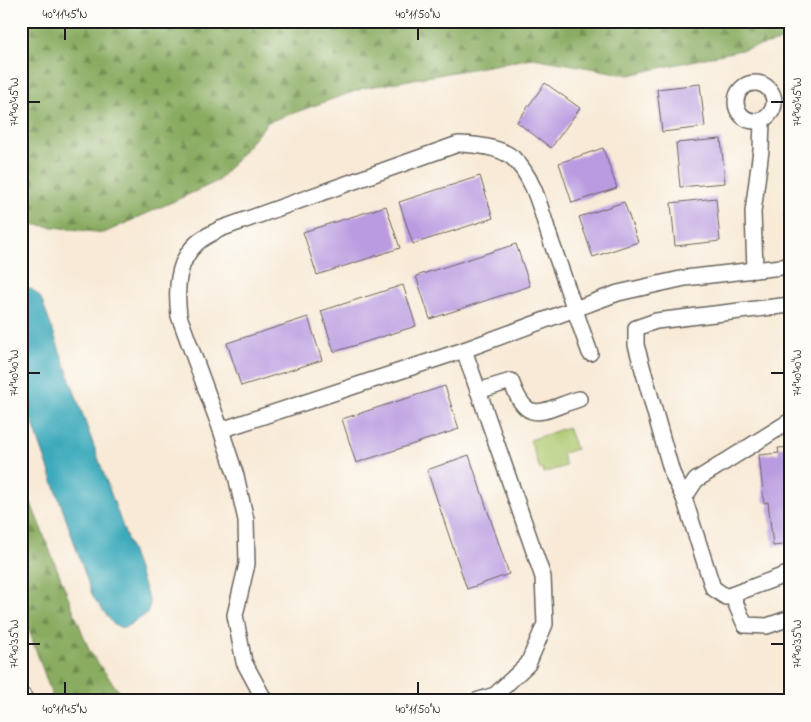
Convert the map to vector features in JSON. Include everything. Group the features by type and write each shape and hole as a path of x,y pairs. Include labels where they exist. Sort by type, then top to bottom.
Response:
{"street":[{"path":"755,270 752,212 761,150 762,120"},
{"path":"266,701 244,662 235,615 247,564 246,520 236,476 180,316 176,296 182,263 196,243 220,229 458,144 494,149 512,158 531,182 590,353"},
{"path":"221,430 464,350 618,292 685,278 790,266"},
{"path":"790,305 656,321 636,328 636,345 672,473 684,498 713,588 726,597 790,573"},
{"path":"464,350 543,577 545,624 528,664 495,695 476,701"},
{"path":"478,392 510,380 518,401 526,411 536,413 580,399"},
{"path":"684,498 696,480 790,421"},
{"path":"732,595 745,625 767,626 790,618"}],"green space":[{"path":"21,21 790,21 790,39 629,75 533,58 364,88 268,122 218,181 104,233 21,223"},
{"path":"568,427 576,449 562,454 566,466 544,473 543,469 540,470 530,440"},
{"path":"21,478 90,652 126,701 54,701 21,608"}],"water":[{"path":"21,286 33,290 41,298 150,603 147,614 124,628 114,625 93,597 21,389"}],"building":[{"path":"545,83 580,108 551,148 517,122"},
{"path":"700,84 705,127 662,132 657,89"},
{"path":"721,139 725,183 680,187 676,143"},
{"path":"603,148 617,188 572,203 559,163"},
{"path":"480,176 493,218 413,244 399,202"},
{"path":"790,191 790,217 784,216"},
{"path":"716,198 720,241 675,246 671,203"},
{"path":"624,202 638,242 593,257 579,217"},
{"path":"386,206 400,248 317,275 303,232"},
{"path":"516,244 530,286 430,319 416,276"},
{"path":"403,285 416,326 334,352 321,311"},
{"path":"308,317 322,360 241,386 227,343"},
{"path":"445,386 459,429 356,463 342,419"},
{"path":"790,447 790,544 773,546 768,502 764,503 759,455 779,453 778,448"},
{"path":"469,455 509,574 467,589 427,470"}]}
